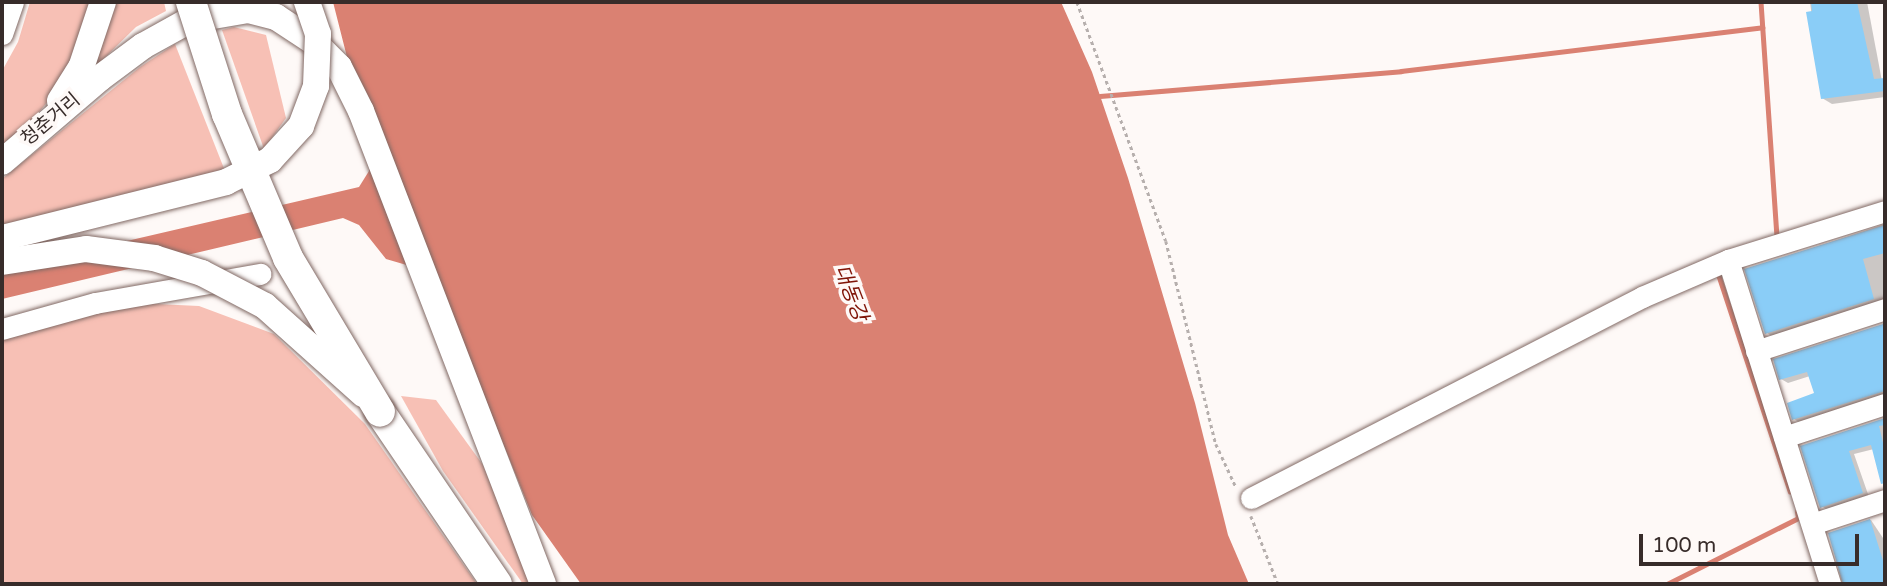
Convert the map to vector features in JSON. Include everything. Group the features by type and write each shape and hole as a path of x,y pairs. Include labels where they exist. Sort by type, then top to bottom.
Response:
{"highway":[{"path":"191,2 226,114 288,258 397,441 497,584"}],"main road":[{"path":"36,133 81,68 103,2"},
{"path":"2,239 226,182 270,160 301,126 316,86 318,34 307,2"},
{"name":"청춘거리","path":"2,162 100,78 170,28 229,10 276,18 314,42 339,67 366,124 543,584"},
{"path":"2,262 86,249 154,258 231,285 284,321 380,412"}],"street":[{"path":"2,34 13,2"},
{"path":"1251,503 1555,341 1728,260 1885,211"},
{"path":"1728,260 1830,584"},
{"path":"2,329 94,303 260,274"},
{"path":"1756,351 1885,309"},
{"path":"1784,437 1885,404"},
{"path":"1812,524 1885,500"}],"path":[{"path":"1077,2 1166,241 1216,444 1229,477 1251,503 1278,584"}],"shaded area":[{"path":"30,2 93,2 61,85 27,127 2,148 2,71 18,42"},
{"path":"112,2 164,2 166,11 136,27 86,76"},
{"path":"234,27 266,35 286,118 264,149 222,30"},
{"path":"175,44 225,171 2,228 2,179 140,67"},
{"path":"135,303 199,306 274,334 365,424 477,584 2,584 2,333"},
{"path":"401,396 436,400 483,465 530,584 523,584 443,471"}],"water":[{"name":"대동강","path":"333,2 1061,2 1092,72 1128,178 1195,403 1228,535 1249,584 581,584 532,515 434,273 386,259 359,225 343,218 2,299 2,270 359,187 369,171 377,132 348,61"}],"building":[{"path":"1811,2 1857,2 1874,79 1885,78 1885,91 1821,99 1806,12 1812,11"},
{"path":"1885,225 1885,253 1863,259 1874,299 1765,334 1744,269"},
{"path":"1883,324 1885,391 1792,420 1787,403 1814,393 1807,372 1779,380 1773,359"},
{"path":"1885,418 1885,425 1879,426 1885,451 1885,483 1881,484 1871,445 1849,451 1863,493 1820,508 1800,446"},
{"path":"1870,519 1885,567 1885,584 1843,584 1828,533"}],"waterway":[{"path":"1761,2 1777,234"},
{"path":"1100,96 1401,71 1762,27"},
{"path":"1718,273 1790,491"},
{"path":"1667,584 1798,518 1797,512"}]}
